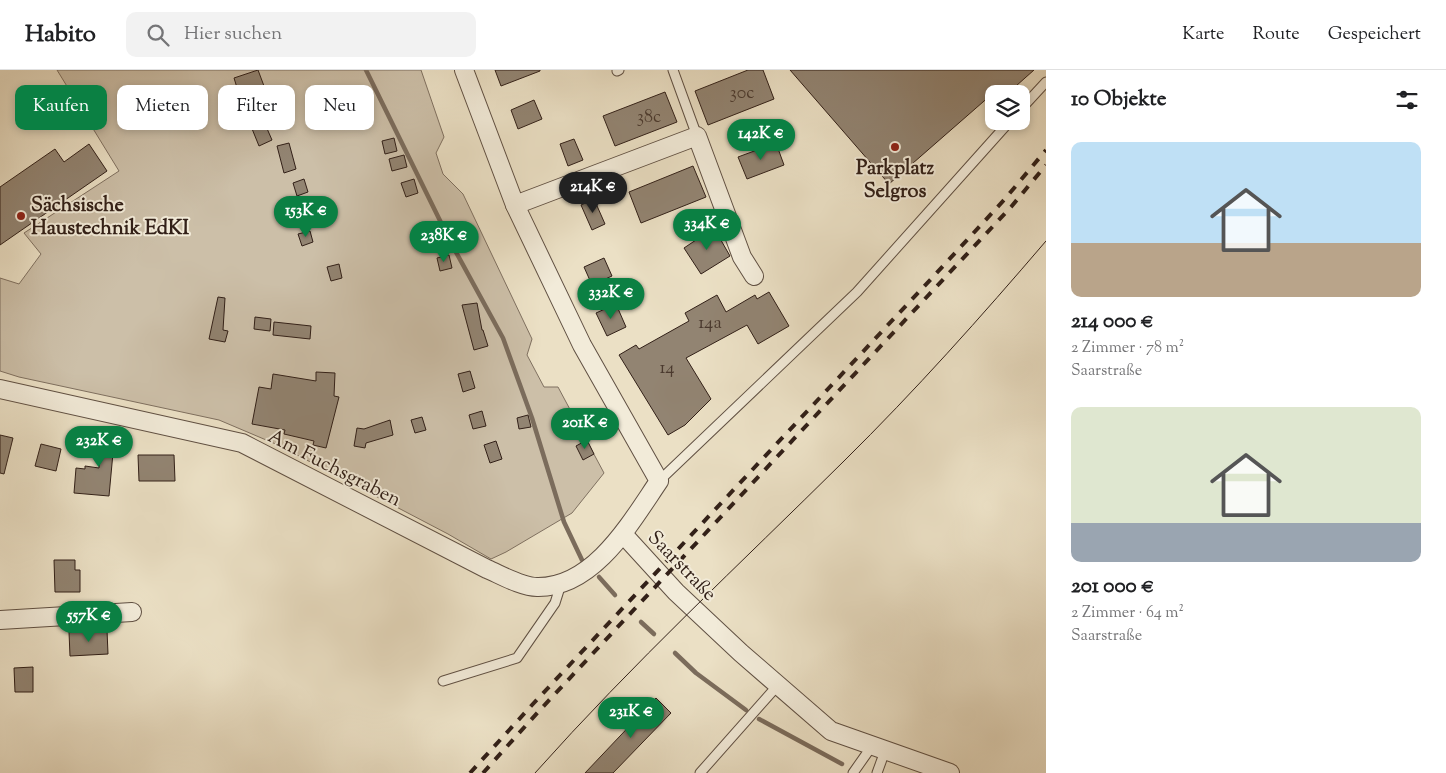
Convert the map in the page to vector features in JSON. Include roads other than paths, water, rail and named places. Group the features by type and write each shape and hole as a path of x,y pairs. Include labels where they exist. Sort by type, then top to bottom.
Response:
{"street":[{"path":"464,70 516,205 582,346 659,481"},
{"path":"516,205 697,136 742,257 754,276"},
{"name":"Am Fuchsgraben","path":"0,388 242,443 487,569 512,580 535,587 562,584 582,575 623,534"},
{"name":"Saarstraße","path":"659,481 623,534 676,592 831,731 878,759 950,773"},
{"path":"0,620 132,612"}],"lane":[{"path":"673,70 697,136"},
{"path":"1030,99 1046,82"},
{"path":"659,481 857,292 1002,130"},
{"path":"443,682 517,658 555,603 562,584"},
{"path":"700,773 778,685"},
{"path":"853,773 878,759"}],"waterway":[{"path":"366,70 451,243 503,338 532,418 564,522 582,560"},
{"path":"599,577 615,595"},
{"path":"641,622 654,634"},
{"path":"675,653 696,673 746,710"},
{"path":"759,719 842,764"}],"tram line":[{"path":"535,773 648,653 844,461 922,381 1046,241"}],"railway":[{"path":"470,773 931,279 1004,200 1046,150"},
{"path":"483,773 1011,207 1046,165"}],"place":[{"name":"Parkplatz Selgros","path":"895,147"},
{"name":"Sächsische Haustechnik EdKI","path":"21,216"}]}
